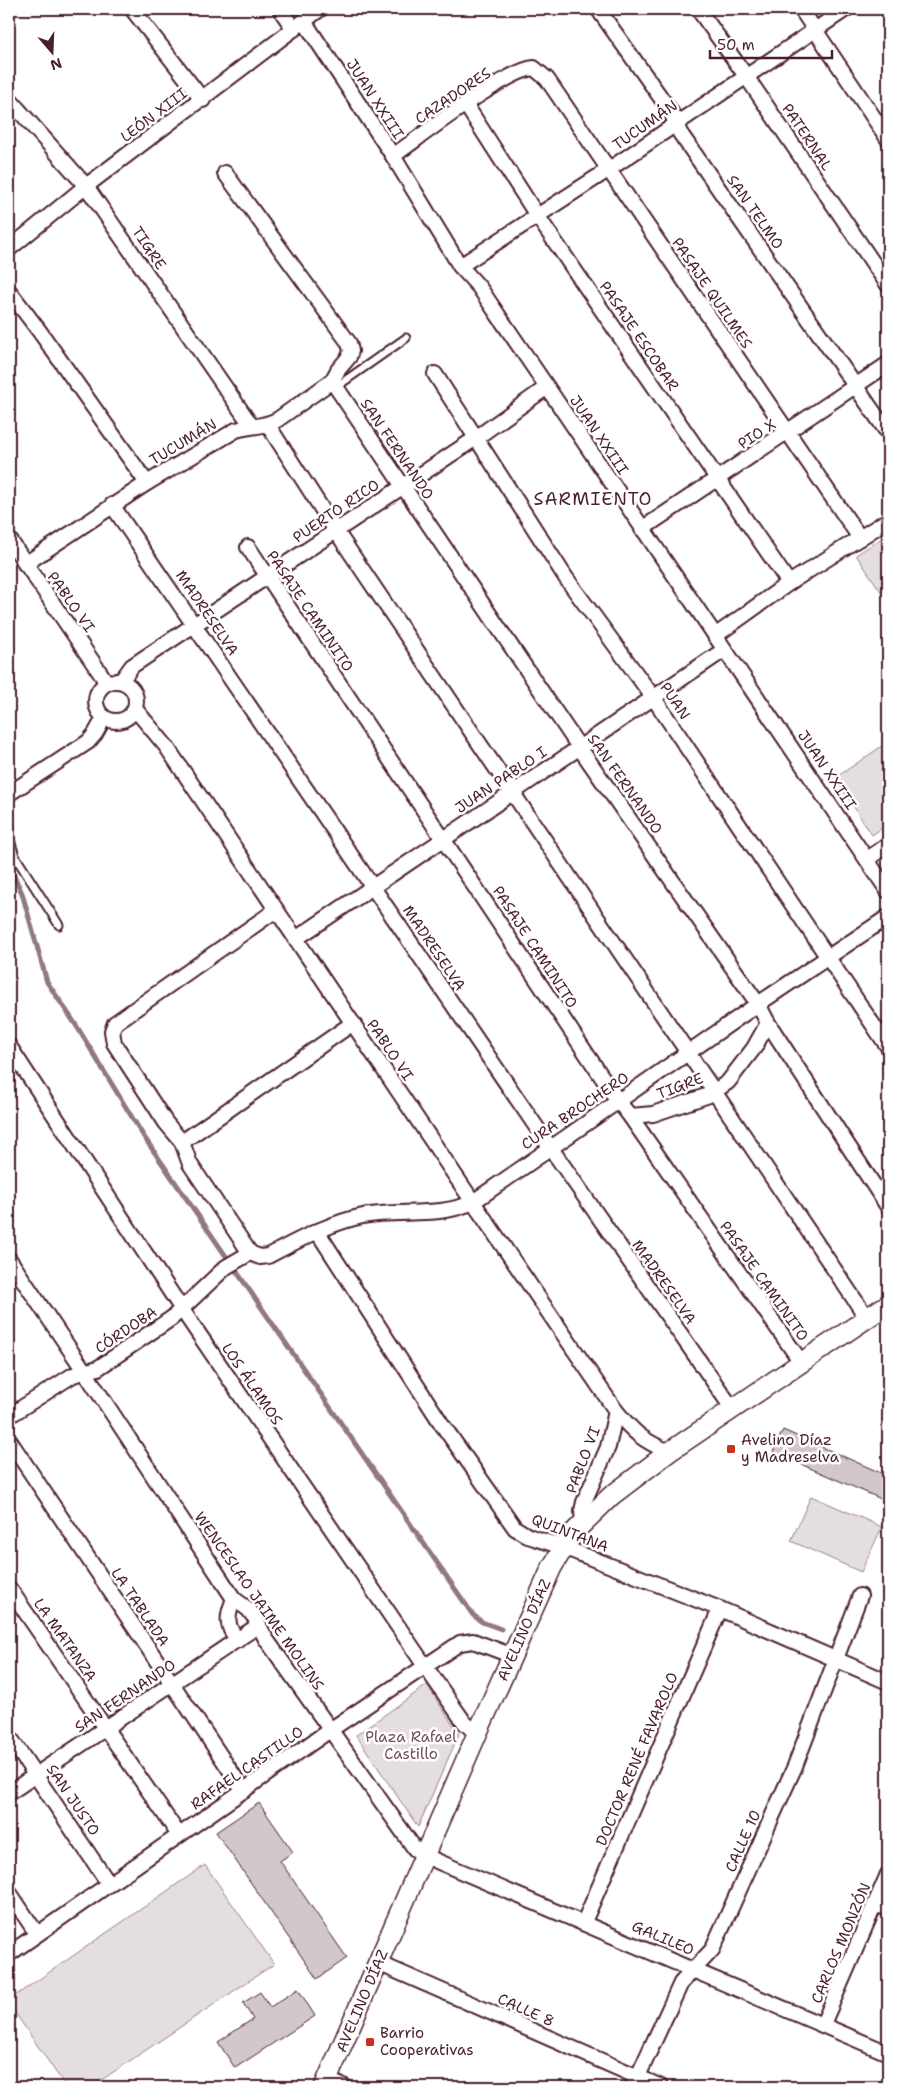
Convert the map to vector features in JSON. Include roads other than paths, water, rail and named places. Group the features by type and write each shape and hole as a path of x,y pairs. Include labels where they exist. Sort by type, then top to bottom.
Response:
{"street":[{"path":"132,9 202,100"},
{"name":"JUAN XXIII","path":"280,9 299,25 393,156 460,266 479,287 888,891"},
{"name":"LEÓN XIII","path":"9,249 86,186 320,9"},
{"name":"SAN TELMO","path":"598,9 671,112 680,133 888,433"},
{"name":"PATERNAL","path":"698,9 746,76 888,285"},
{"path":"801,9 888,139"},
{"name":"TUCUMÁN","path":"460,266 538,217 846,9"},
{"name":"CAZADORES","path":"393,156 466,105 518,72 534,68"},
{"name":"PASAJE QUILMES","path":"534,68 547,78 860,538"},
{"name":"TIGRE","path":"9,98 86,186 251,425"},
{"name":"PASAJE ESCOBAR","path":"466,105 538,217 716,480 789,583"},
{"path":"225,172 349,343 351,350 349,358 338,370 334,384 268,425 336,532 867,1318"},
{"path":"9,291 147,483"},
{"name":"PIO X","path":"642,528 788,433 888,364"},
{"name":"PUAN","path":"435,374 566,578 653,697 888,1047"},
{"name":"SAN FERNANDO","path":"334,384 579,746 758,1004 768,1023 888,1207"},
{"name":"PUERTO RICO","path":"114,682 132,666 476,438 547,387"},
{"name":"TUCUMÁN","path":"25,564 112,505 236,430 251,425 268,425"},
{"name":"MADRESELVA","path":"112,505 550,1147 732,1408"},
{"path":"715,636 789,583 888,520"},
{"name":"PABLO VI","path":"9,539 25,564 114,682"},
{"name":"PASAJE CAMINITO","path":"248,547 618,1102 630,1116 801,1362"},
{"name":"JUAN PABLO I","path":"297,938 724,650"},
{"path":"114,682 132,689 136,695 135,709 122,721 110,721 99,713 95,700 101,687 114,682"},
{"name":"PABLO VI","path":"135,709 166,746 616,1411 632,1431 647,1442 669,1452"},
{"path":"9,793 88,742 104,718"},
{"path":"867,859 888,845"},
{"path":"250,1253 190,1164 182,1142 166,1123 114,1043 112,1031 115,1023 276,910"},
{"name":"CURA BROCHERO","path":"250,1253 260,1257 268,1256 317,1231 362,1216 384,1213 453,1210 473,1202 758,1004 888,917"},
{"path":"182,1142 353,1023"},
{"name":"TIGRE","path":"630,1116 653,1114 714,1092 728,1082 754,1048 768,1023"},
{"name":"LOS ÁLAMOS","path":"9,1046 181,1308 425,1666 464,1722 477,1734"},
{"name":"QUINTANA","path":"317,1231 441,1423 510,1522 521,1533 563,1547 720,1609 888,1682"},
{"name":"CÓRDOBA","path":"9,1416 73,1375 98,1368 172,1318 231,1263 250,1253"},
{"name":"WENCESLAO JAIME MOLINS","path":"9,1259 234,1599 248,1609 330,1730 415,1849 424,1856"},
{"name":"AVELINO DÍAZ","path":"326,2083 477,1734 552,1567 563,1547 583,1522 611,1496 669,1452 888,1304"},
{"name":"PABLO VI","path":"583,1522 582,1511 584,1502 608,1447 616,1411"},
{"name":"LA TABLADA","path":"9,1440 244,1791"},
{"name":"LA MATANZA","path":"9,1588 179,1835"},
{"name":"CALLE 10","path":"636,2082 681,1983 712,1950 795,1766 860,1596"},
{"path":"234,1599 227,1621 230,1631 238,1640"},
{"name":"DOCTOR RENÉ FAVAROLO","path":"584,1922 720,1609"},
{"name":"SAN FERNANDO","path":"9,1793 259,1625"},
{"name":"RAFAEL CASTILLO","path":"9,1954 330,1730 460,1643 468,1641 513,1656"},
{"name":"SAN JUSTO","path":"9,1736 109,1884"},
{"name":"GALILEO","path":"424,1856 584,1922 888,2053"},
{"name":"CARLOS MONZÓN","path":"823,2024 882,1906 888,1874"},
{"path":"9,1892 37,1934"},
{"name":"CALLE 8","path":"378,1963 636,2082 661,2087"},
{"path":"326,2083 345,2087"}],"lane":[{"path":"334,384 406,338"},
{"path":"9,837 15,856 59,924"}],"waterway":[{"path":"9,865 22,893 47,982 76,1025 144,1137 473,1615 482,1622 501,1629"}],"place":[{"name":"Avelino Díaz y Madreselva","path":"731,1449"},
{"name":"Barrio Cooperativas","path":"370,2042"}],"district":[{"name":"SARMIENTO","path":"593,499"}],"park label":[{"name":"Plaza Rafael Castillo","path":"411,1746"}]}
